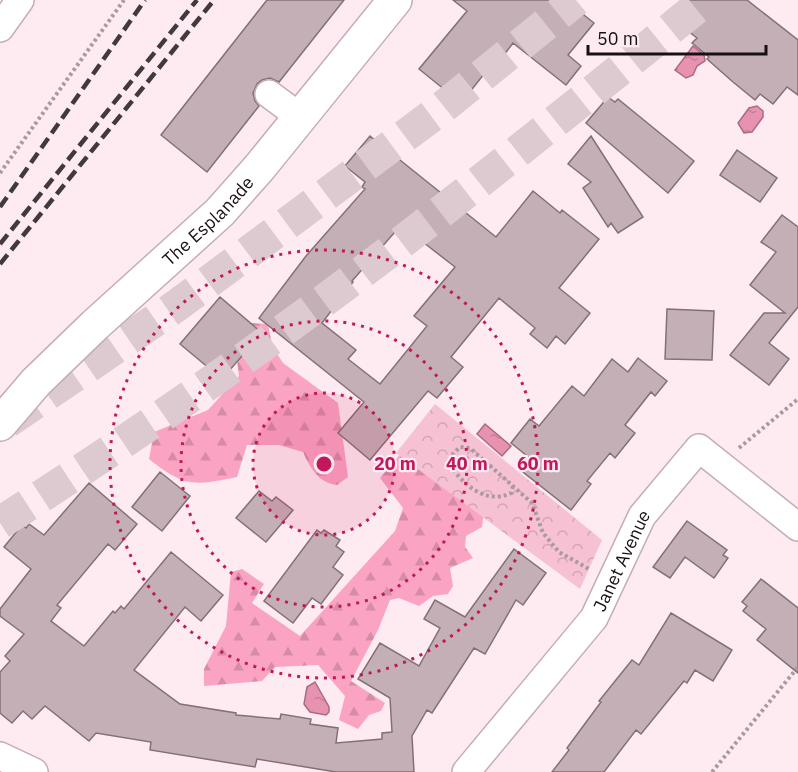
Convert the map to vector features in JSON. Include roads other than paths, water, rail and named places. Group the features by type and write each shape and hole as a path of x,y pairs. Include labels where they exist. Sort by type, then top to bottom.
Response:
{"main road":[{"name":"The Esplanade","path":"0,424 36,382 95,325 220,212 395,0"}],"street":[{"path":"0,28 20,0"},
{"path":"269,94 300,117"},
{"name":"Janet Avenue","path":"466,772 594,618 642,516 699,448 798,527"},
{"path":"0,756 34,772"}],"water":[{"path":"693,46 704,55 705,61 697,66 693,75 686,78 675,70"},
{"path":"757,106 763,111 763,117 752,132 744,133 738,123 749,108"},
{"path":"485,424 511,446 502,456 477,434"},
{"path":"315,682 329,707 326,715 310,712 304,704 307,687"}],"tunnel":[{"path":"7,422 176,306 433,115 576,0"},
{"path":"0,523 188,398 351,280 505,162 706,0"}],"railway":[{"path":"0,207 145,0"},
{"path":"0,244 197,0"},
{"path":"0,264 214,0"}]}
